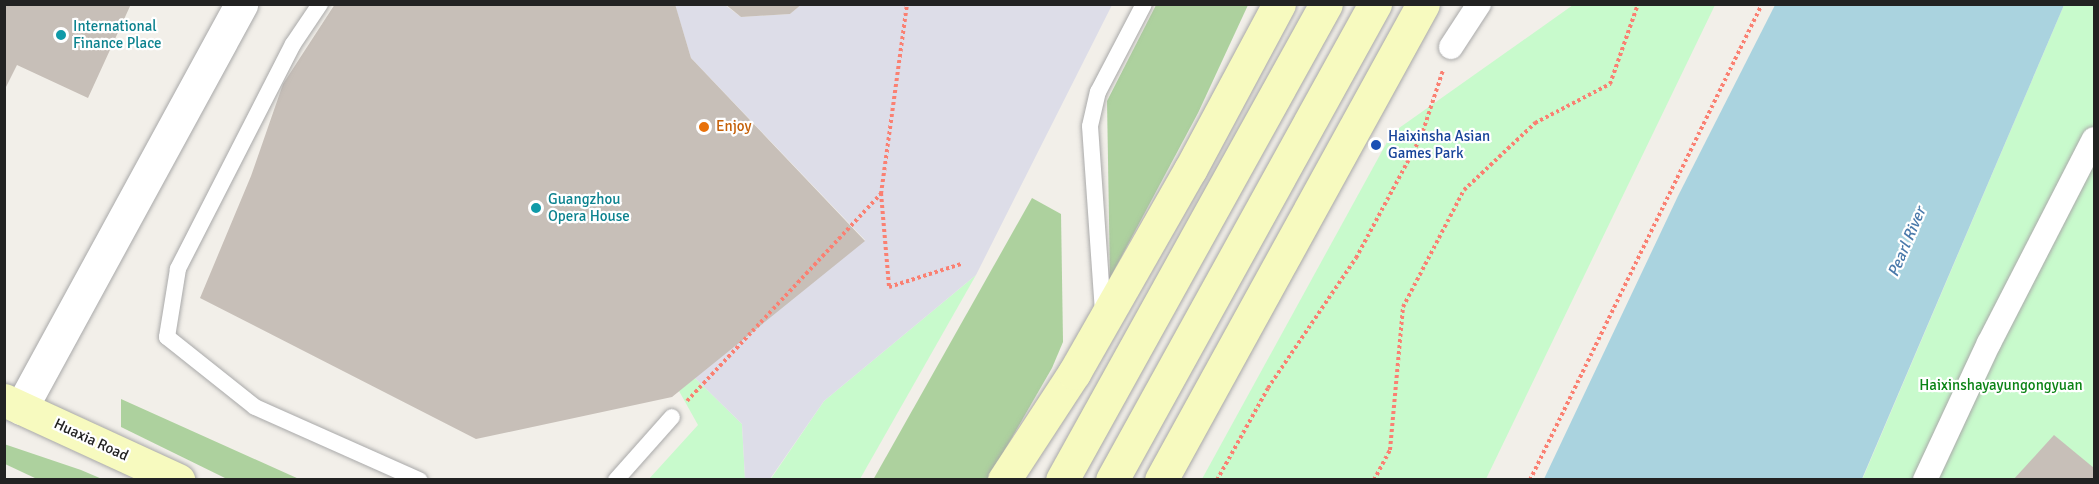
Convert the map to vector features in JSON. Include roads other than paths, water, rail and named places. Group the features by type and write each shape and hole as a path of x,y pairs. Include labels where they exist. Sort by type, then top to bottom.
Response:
{"main road":[{"path":"1004,480 1104,321 1279,4"},
{"path":"1062,480 1326,4"},
{"path":"1112,480 1375,4"},
{"path":"1161,480 1423,4"},
{"name":"Huaxia Road","path":"13,404 178,480"}],"street":[{"path":"13,404 241,4"},
{"path":"1451,46 1479,4"},
{"path":"1925,480 1989,343 2094,139"}],"lane":[{"path":"320,4 293,44 178,269 167,337 255,407 419,480"},
{"path":"1104,321 1090,126 1098,92 1144,4"},
{"path":"616,480 672,417"}],"water":[{"name":"Pearl River","path":"1775,5 2064,5 1862,479 1544,479 1678,196"}],"place":[{"name":"International Finance Place","path":"61,35"},
{"name":"Enjoy","path":"704,127"},
{"name":"Haixinsha Asian Games Park","path":"1376,145"},
{"name":"Guangzhou Opera House","path":"536,208"}],"park label":[{"name":"Haixinshayayungongyuan","path":"2001,386"}]}
